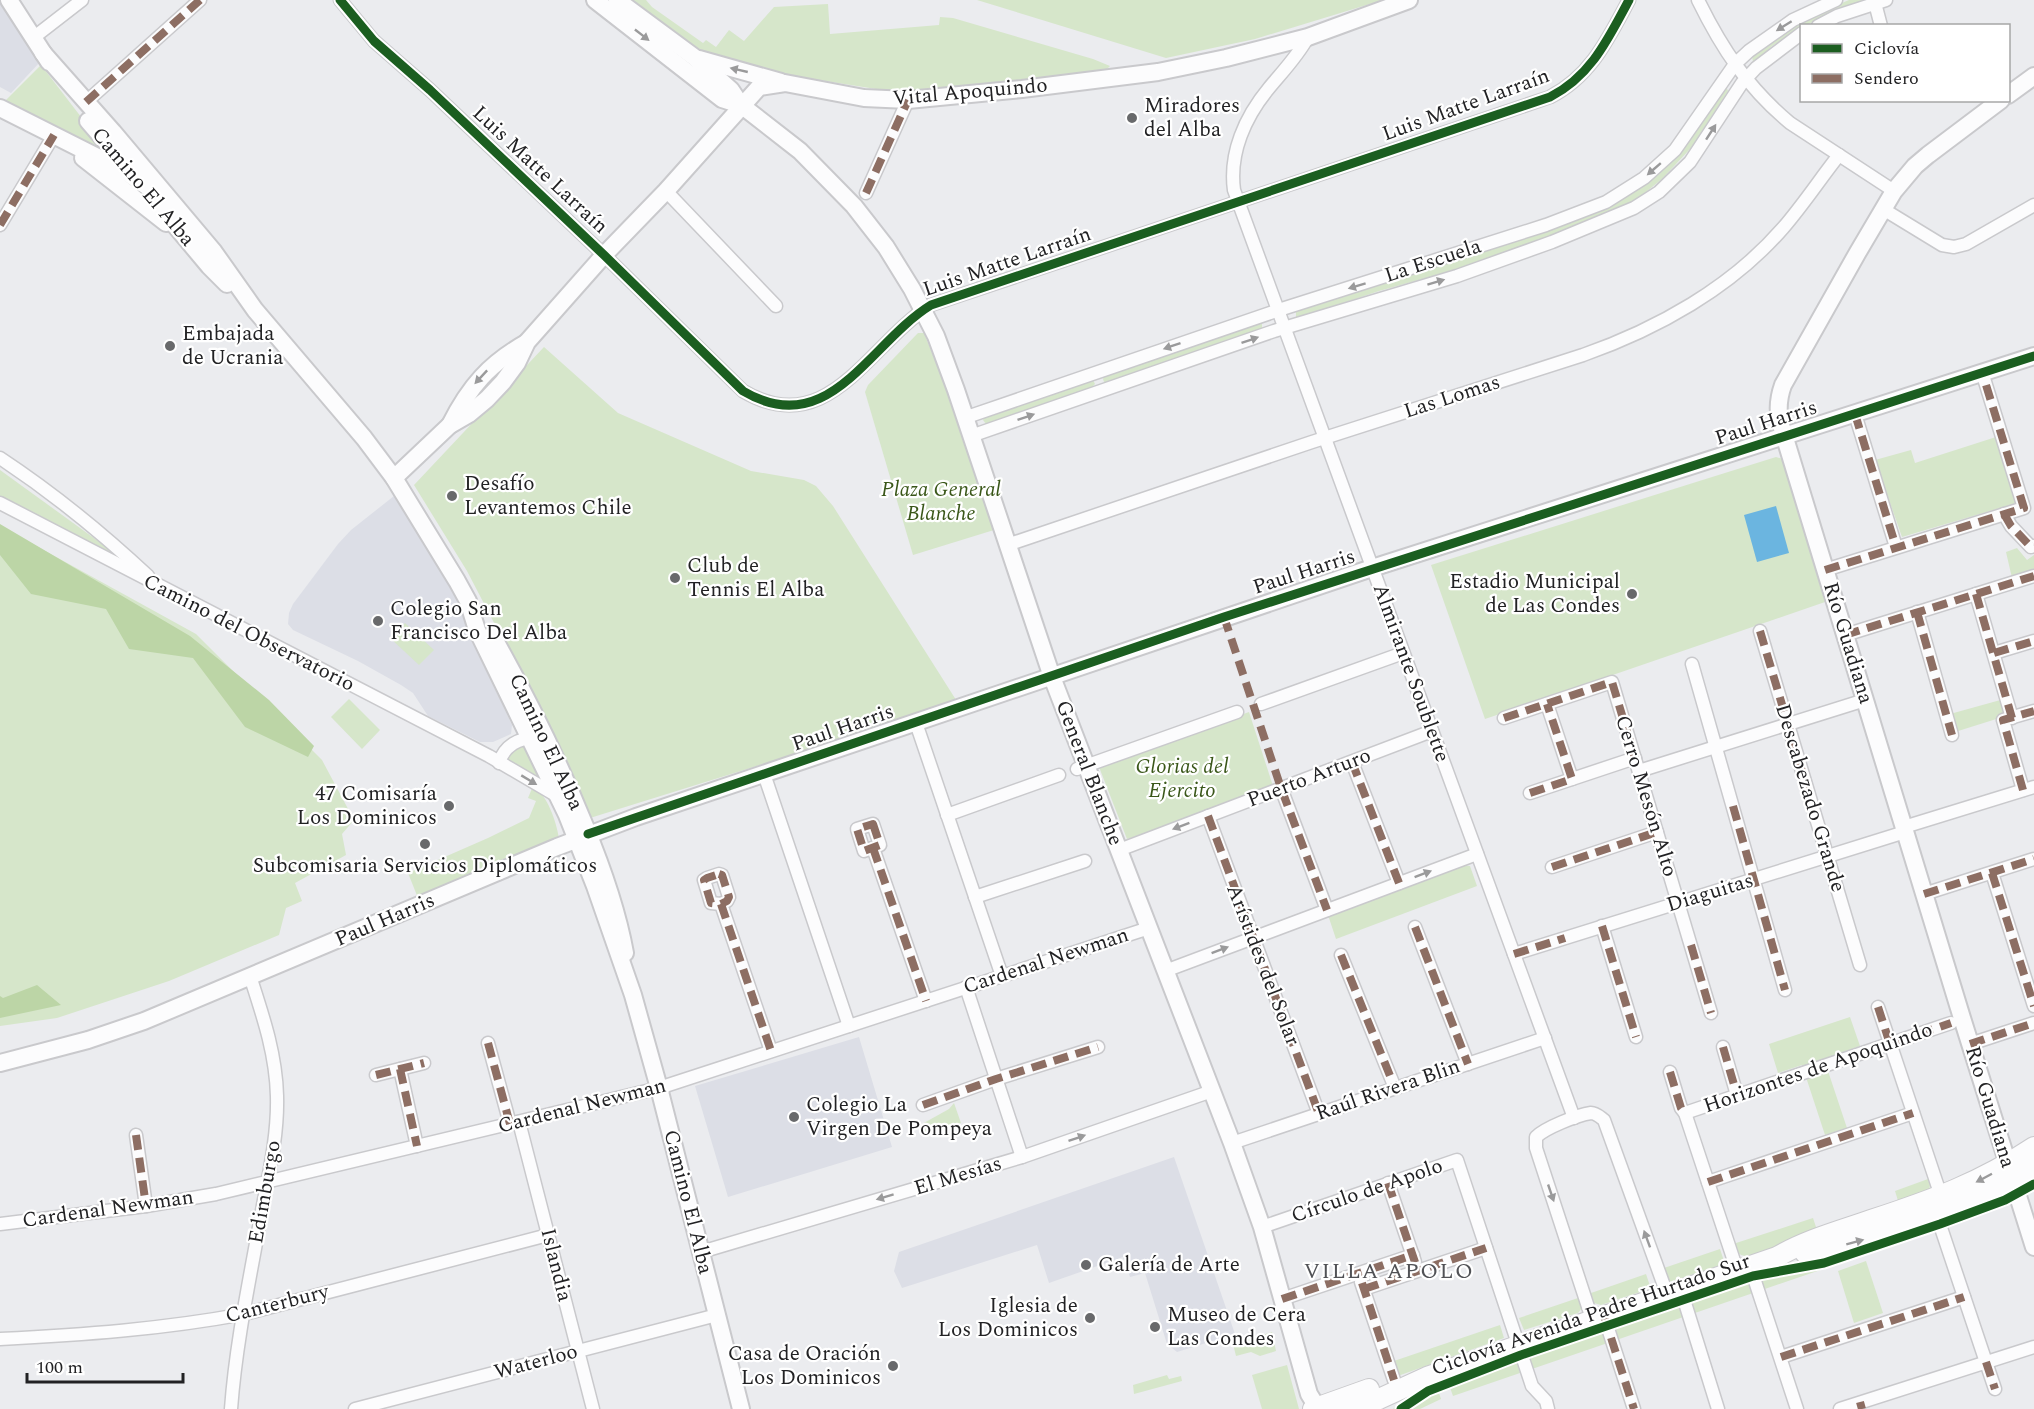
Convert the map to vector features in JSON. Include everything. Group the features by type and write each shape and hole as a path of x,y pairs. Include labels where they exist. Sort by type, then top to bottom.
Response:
{"main road":[{"path":"2010,1172 2034,1148"},
{"path":"1352,1409 1427,1377 1519,1344 1777,1257 1850,1244 1939,1206 2010,1172 2034,1167"},
{"path":"1313,1406 1394,1380 1427,1377"},
{"path":"1386,1409 1427,1377"}],"street":[{"name":"Camino El Alba","path":"9,0 78,109 209,266 255,310 339,407 394,478 468,601 482,617 513,672 556,758 567,799"},
{"path":"33,38 82,0"},
{"path":"86,102 200,0"},
{"name":"Luis Matte Larraín","path":"340,0 374,40 604,255 743,391 760,400 778,405 808,403 838,390 931,305 1538,102 1561,91 1588,68 1629,0"},
{"name":"General Blanche","path":"595,0 722,99 741,105"},
{"name":"General Blanche","path":"617,0 693,57 731,90 741,105 800,151 848,199 886,247 923,310 947,363 1082,767 1119,850 1262,1227 1313,1406"},
{"name":"Vital Apoquindo","path":"394,478 450,425 473,386 507,354 527,342 759,87 785,83 864,98 908,100 1158,72 1226,58 1308,37 1409,0"},
{"path":"1698,0 1717,38 1735,64 1776,111 1894,191"},
{"name":"La Escuela","path":"964,418 1278,310 1546,225 1606,202 1644,178 1674,150 1735,64 1749,51 1803,15 1836,0"},
{"path":"1822,24 1837,16 1881,2 1881,24"},
{"name":"La Escuela","path":"971,436 1284,328 1457,276 1552,242 1634,208 1664,188 1690,162 1746,79 1773,54 1800,34"},
{"name":"Almirante Soublette","path":"1308,37 1300,53 1260,99 1239,139 1232,176 1238,202 1574,1118"},
{"name":"Camino El Alba","path":"43,52 214,252 255,310"},
{"path":"693,57 785,83"},
{"path":"2010,94 2034,76"},
{"path":"866,193 908,100"},
{"name":"Río Guadiana","path":"1998,102 1928,155 1894,191 1783,385 1778,407 1904,830 2034,1247"},
{"path":"0,108 120,169 170,202"},
{"path":"0,225 54,135"},
{"path":"54,135 184,236"},
{"name":"Las Lomas","path":"1007,545 1324,438 1620,342 1670,317 1711,291 1767,245 1783,228 1839,155"},
{"path":"666,191 776,306"},
{"path":"1884,209 1937,242 1954,247 1966,244 2034,206"},
{"name":"Paul Harris","path":"0,1063 51,1051 116,1031 636,817 1372,568 2034,356"},
{"path":"1825,570 2024,508 1982,372"},
{"path":"1095,373 1101,391"},
{"path":"1855,414 1896,547"},
{"path":"0,458 86,520 159,587"},
{"name":"Camino del Observatorio","path":"0,503 567,799"},
{"path":"2004,514 2011,526 2031,547 2034,546"},
{"path":"1845,635 2034,576"},
{"path":"1976,594 1994,653 2007,719 2029,788"},
{"name":"Camino El Alba","path":"468,601 477,630 531,738 567,799 583,837 633,995 659,1088 741,1409"},
{"path":"1917,612 1952,735"},
{"name":"Descabezado Grande","path":"1760,631 1860,965"},
{"path":"1994,653 2034,641"},
{"path":"1261,704 1403,653"},
{"path":"1692,664 1785,990"},
{"name":"Cerro Mesón Alto","path":"1547,704 1612,682 1711,1013"},
{"path":"1639,771 1865,700"},
{"path":"1504,718 1547,704 1572,779"},
{"path":"2007,719 2034,711"},
{"path":"1082,767 1237,712"},
{"path":"916,723 1002,976"},
{"name":"Puerto Arturo","path":"1119,850 1432,731"},
{"path":"499,763 509,745 531,738 537,738 556,758"},
{"path":"1530,793 1635,758"},
{"path":"1352,762 1399,883"},
{"path":"764,774 849,1026"},
{"path":"947,815 1059,775"},
{"path":"1281,788 1327,910"},
{"name":"Diaguitas","path":"1514,954 1828,856 2029,788"},
{"path":"567,799 594,817 602,819 624,814 636,817"},
{"name":"Arístides del Solar","path":"1208,816 1319,1114"},
{"path":"1552,867 1657,832"},
{"path":"873,848 926,1001"},
{"path":"1166,971 1477,854"},
{"path":"1924,894 2034,859"},
{"path":"975,897 1085,861"},
{"path":"1992,873 2034,1006"},
{"path":"721,904 771,1051"},
{"path":"1602,926 1636,1037"},
{"path":"1416,927 1468,1064"},
{"name":"Cardenal Newman","path":"0,1224 146,1206 216,1194 659,1088 1149,928"},
{"path":"1341,955 1395,1088"},
{"name":"Edimburgo","path":"231,1409 244,1314 275,1133 275,1076 266,1026 250,976"},
{"path":"966,987 1022,1156"},
{"path":"1878,1007 1913,1113 1965,1297 1995,1389"},
{"name":"Horizontes de Apoquindo","path":"1685,1113 1951,1023"},
{"path":"1970,1044 2034,1023"},
{"name":"Raúl Rivera Blin","path":"1232,1143 1545,1038"},
{"name":"Islandia","path":"488,1043 548,1235 593,1409"},
{"path":"923,1105 1098,1047"},
{"path":"1722,1047 1737,1095"},
{"path":"376,1075 424,1063"},
{"path":"400,1069 417,1146"},
{"path":"1670,1072 1708,1182 1780,1357 1797,1409"},
{"name":"El Mesías","path":"701,1252 1022,1156 1212,1091"},
{"path":"1634,1409 1536,1148 1536,1137 1542,1131 1591,1113 1604,1120 1674,1292 1718,1409"},
{"path":"1708,1182 1913,1113"},
{"path":"136,1135 146,1206"},
{"name":"Círculo de Apolo","path":"1262,1227 1457,1160 1532,1386 1546,1401 1548,1409"},
{"path":"1388,1183 1418,1271"},
{"name":"Canterbury","path":"0,1339 144,1329 244,1314 548,1235"},
{"path":"1364,1289 1486,1248"},
{"path":"1282,1299 1413,1255"},
{"path":"1359,1274 1394,1380"},
{"path":"1780,1357 1965,1297"},
{"name":"Waterloo","path":"355,1409 717,1315"},
{"path":"1840,1409 1861,1406 2034,1347"}],"shaded area":[{"path":"0,1 40,62 11,93 0,87"},
{"name":"Colegio San Francisco Del Alba","path":"394,496 427,546 467,619 467,630 512,725 511,734 493,742 480,742 428,716 413,693 401,685 358,661 293,630 288,624 293,604 338,544 351,530"},
{"name":"Colegio La Virgen De Pompeya","path":"859,1037 892,1147 728,1197 695,1086"},
{"path":"1174,1157 1235,1334 1177,1352 1167,1344 1145,1273 1130,1277 1123,1257 1049,1283 1037,1245 902,1288 894,1271 899,1252"}],"green space":[{"path":"632,0 646,0 652,7 703,43 706,40 716,47 729,30 744,41 774,7 828,4 830,34 939,25 940,17 953,18 1110,66 1104,72 901,93 769,72 697,51"},
{"path":"977,0 1383,0 1255,39 1166,58"},
{"path":"1849,0 1864,0 1808,24 1800,24 1800,29 1772,46 1756,62 1753,62 1752,56 1762,46 1785,30"},
{"path":"41,65 115,161 3,103"},
{"path":"1726,86 1728,91 1691,148 1662,179 1631,204 1592,222 1458,269 1296,317 1296,311 1567,224 1622,200 1647,182"},
{"path":"1258,323 1262,324 1262,330 1104,382 1104,375"},
{"name":"Plaza General Blanche","path":"918,333 924,333 944,383 994,530 913,555 865,392 868,385"},
{"name":"Club de Tennis El Alba","path":"544,347 618,413 751,471 804,480 816,486 833,506 958,703 590,818 530,692 467,571 414,485"},
{"path":"1093,380 1095,384 1092,387 986,424 983,420 984,417"},
{"path":"1996,437 2017,503 1902,537 1875,460 1911,450 1915,463"},
{"name":"Estadio Municipal de Las Condes","path":"1776,457 1783,459 1825,602 1485,719 1431,565"},
{"path":"0,470 127,562 0,496"},
{"path":"0,524 190,636 269,700 314,746 308,757 245,727 193,658 129,649 106,609 31,594 0,555"},
{"path":"0,526 196,634 322,760 354,820 342,834 346,855 295,883 302,901 286,908 279,935 169,981 57,1018 0,1026"},
{"path":"2017,548 2027,560 2034,555 2034,572 2012,578 2006,552"},
{"path":"405,623 434,650 419,665 390,638"},
{"path":"349,699 380,730 362,749 331,717"},
{"path":"2004,699 2009,715 1955,732 1950,714"},
{"name":"Glorias del Ejercito","path":"1249,712 1273,786 1196,817 1127,839 1099,767"},
{"path":"529,744 544,783 505,761 510,748"},
{"path":"533,786 547,802 559,838 418,898 408,873 529,818 536,801 528,798"},
{"path":"1463,865 1470,866 1477,886 1336,939 1328,915"},
{"path":"37,985 61,1005 0,1018 0,996 3,998"},
{"path":"1850,1017 1860,1046 1824,1059 1847,1128 1825,1135 1802,1065 1778,1073 1769,1044"},
{"path":"954,1103 961,1123 926,1136 922,1124 949,1109"},
{"path":"1928,1179 1929,1191 1899,1204 1895,1191"},
{"path":"1999,1196 2003,1205 1934,1231 1532,1369 1528,1356 1531,1350 1760,1273 1824,1263"},
{"path":"1813,1218 1818,1233 1747,1256 1739,1254 1733,1244"},
{"path":"1720,1249 1724,1261 1721,1265 1667,1283 1661,1269"},
{"path":"1866,1261 1883,1313 1854,1323 1838,1271"},
{"path":"1646,1274 1650,1286 1646,1290 1601,1305 1594,1303 1591,1293"},
{"path":"1578,1298 1582,1308 1578,1313 1524,1330 1519,1318"},
{"path":"1500,1325 1504,1338 1395,1377 1391,1362"},
{"path":"1272,1332 1276,1351 1260,1356 1251,1352 1236,1356 1233,1344"},
{"path":"1509,1357 1516,1360 1520,1373 1453,1396 1447,1379 1478,1369 1480,1374 1486,1371 1485,1366"},
{"path":"1287,1365 1299,1409 1262,1409 1252,1375"},
{"path":"1167,1375 1169,1379 1181,1376 1182,1381 1134,1394 1133,1385"},
{"path":"1436,1384 1441,1399 1420,1409 1393,1409 1411,1393"}],"water":[{"path":"1776,506 1789,553 1757,562 1744,515"}],"marked path":[{"path":"86,102 200,0"},
{"path":"866,193 908,100"},
{"path":"0,225 54,135"},
{"path":"1825,570 2024,508 1982,372"},
{"path":"1855,414 1896,547"},
{"path":"2004,514 2011,526 2031,547 2034,546"},
{"path":"1845,635 2034,576"},
{"path":"1976,594 2012,718"},
{"path":"1917,612 1952,735"},
{"path":"1224,617 1281,788 1327,910"},
{"path":"1760,631 1809,795"},
{"path":"1994,653 2034,641"},
{"path":"1504,718 1612,682 1635,758"},
{"path":"1530,793 1572,779 1547,704"},
{"path":"2023,790 2003,720 2034,711"},
{"path":"1352,762 1399,883"},
{"path":"1733,806 1785,990"},
{"path":"1208,816 1319,1114"},
{"path":"873,824 880,845 864,851 857,829 873,824"},
{"path":"1552,867 1657,832"},
{"path":"873,848 926,1001"},
{"path":"1924,894 2034,859"},
{"path":"1992,873 2034,1006"},
{"path":"719,874 722,875 729,897 721,904 711,903 704,880 719,874"},
{"path":"721,904 771,1051"},
{"path":"1602,926 1636,1037"},
{"path":"1415,927 1468,1064"},
{"path":"1514,954 1565,938"},
{"path":"1691,945 1711,1013"},
{"path":"1341,955 1395,1088"},
{"path":"1878,1007 1890,1044 1951,1023"},
{"path":"1970,1044 2034,1023"},
{"path":"488,1043 510,1124"},
{"path":"923,1105 1098,1047"},
{"path":"1723,1047 1737,1095"},
{"path":"376,1075 424,1063"},
{"path":"400,1069 417,1146"},
{"path":"1670,1072 1681,1108 1685,1113"},
{"path":"1708,1182 1913,1113"},
{"path":"136,1135 146,1206"},
{"path":"1388,1183 1418,1271"},
{"path":"1364,1289 1486,1248"},
{"path":"1282,1299 1413,1255"},
{"path":"1362,1283 1394,1380"},
{"path":"1781,1357 1964,1297"},
{"path":"1604,1316 1634,1409"},
{"path":"1986,1362 1995,1389"},
{"path":"1860,1402 1862,1409"}],"cycle path":[{"path":"340,0 374,41 430,90 604,255 743,391 773,404 800,404 824,396 846,381 909,322 931,305 1550,97 1577,78 1597,55 1629,0"},
{"path":"588,834 1224,617 2034,356"},
{"name":"Ciclovía Avenida Padre Hurtado Sur","path":"1401,1409 1428,1391 1521,1355 1753,1276 1824,1263 2005,1200 2034,1184"}],"place":[{"name":"Miradores del Alba","path":"1132,118"},
{"name":"Embajada de Ucrania","path":"170,346"},
{"name":"Desafío Levantemos Chile","path":"452,496"},
{"name":"Club de Tennis El Alba","path":"675,578"},
{"name":"Estadio Municipal de Las Condes","path":"1632,594"},
{"name":"Colegio San Francisco Del Alba","path":"378,621"},
{"name":"47 Comisaría Los Dominicos","path":"449,806"},
{"name":"Subcomisaria Servicios Diplomáticos","path":"425,844"},
{"name":"Colegio La Virgen De Pompeya","path":"794,1117"},
{"name":"Galería de Arte","path":"1086,1265"},
{"name":"Iglesia de Los Dominicos","path":"1090,1318"},
{"name":"Museo de Cera Las Condes","path":"1155,1327"},
{"name":"Casa de Oración Los Dominicos","path":"893,1366"}],"district":[{"name":"VILLA APOLO","path":"1389,1271"}]}
